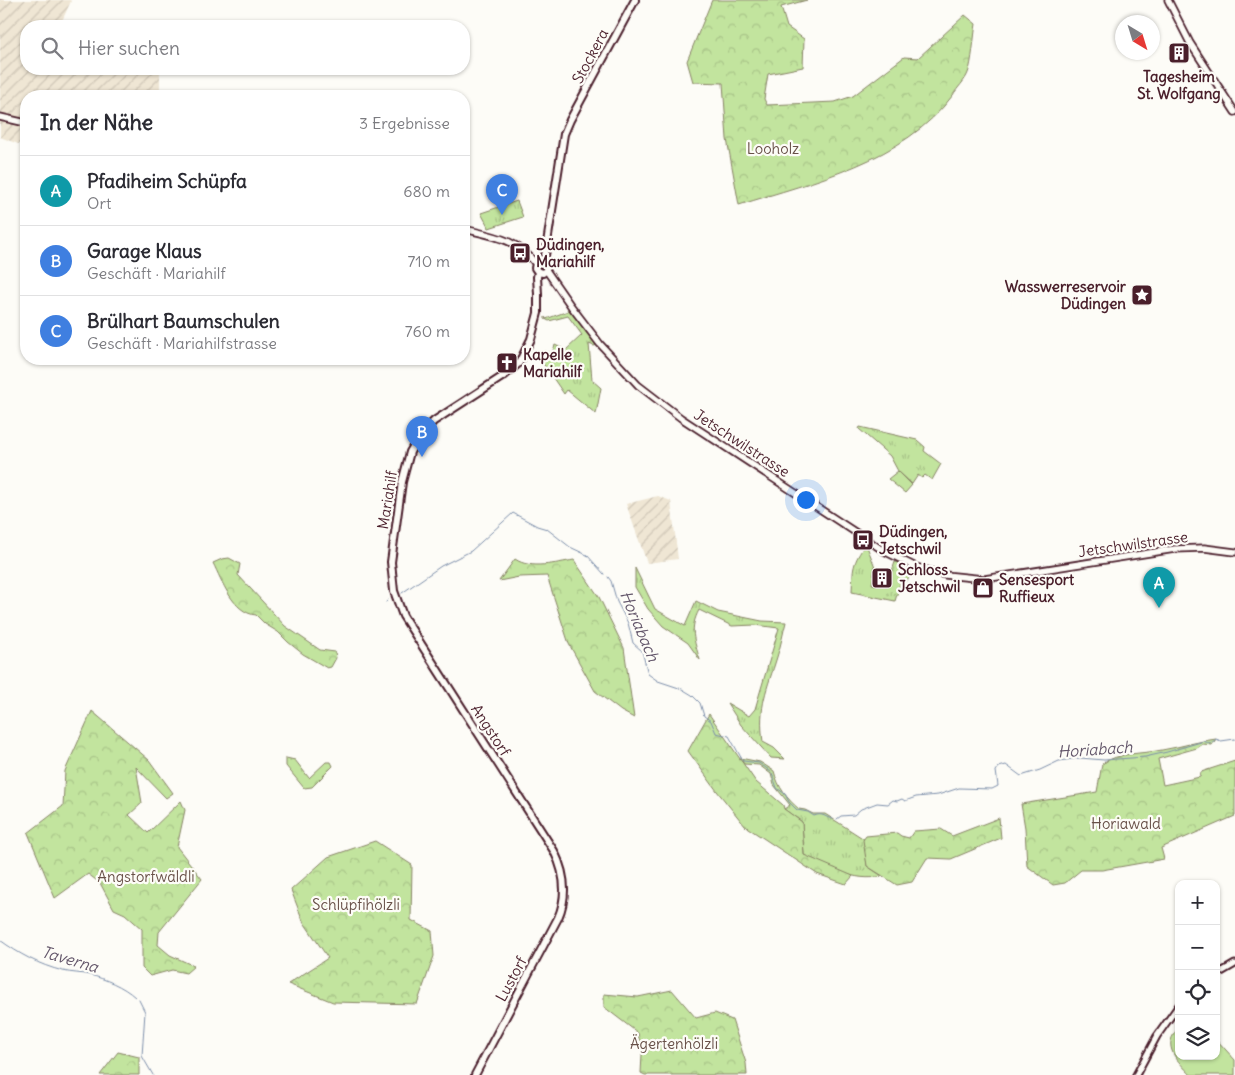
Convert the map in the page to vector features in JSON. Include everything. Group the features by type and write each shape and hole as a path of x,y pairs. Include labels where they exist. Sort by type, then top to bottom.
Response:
{"main road":[{"name":"Stockera","path":"544,262 563,138 570,120 635,0"},
{"path":"1168,0 1190,43 1235,112"},
{"path":"0,116 20,121"},
{"path":"470,231 511,241 523,250 536,264 535,268 538,272 543,273 546,270 547,264 544,262 540,261 536,264"},
{"name":"Jetschwilstrasse","path":"546,270 570,306 600,344 638,385 681,418 891,555 916,567 945,575 984,579 1175,549 1204,548 1235,552"},
{"name":"Mariahilf","path":"392,581 392,551 402,482 412,448 420,435 434,421 505,375 519,363 531,339 537,317 539,304 538,272"},
{"name":"Angstorf","path":"392,581 396,600 406,621 554,851 562,870 565,893"},
{"name":"Lustorf","path":"475,1075 558,918 565,893"}],"street":[{"path":"1220,973 1235,964"},
{"path":"1136,1075 1157,1036 1175,1011"}],"shaded area":[{"path":"0,0 71,1 62,20 20,20 20,75 160,75 160,90 20,90 20,144 0,137"},
{"path":"658,496 671,501 678,559 647,563 626,504"}],"green space":[{"name":"Looholz","path":"712,0 807,0 781,7 787,27 804,39 803,67 768,74 764,99 767,105 835,102 853,96 904,57 918,58 965,15 976,24 968,73 953,95 933,118 909,137 883,153 826,177 739,205 727,139 723,83 693,82 687,61"},
{"path":"517,201 523,217 489,228 481,213"},
{"path":"567,309 575,315 598,345 589,344 592,380 601,388 596,414 567,390 564,394 542,362 545,351 552,353 555,345 566,350 582,335 568,316 549,321 545,319 545,317 546,319 568,311"},
{"path":"860,427 917,440 925,447 924,451 941,464 932,480 925,475 922,478 918,475 912,484 898,471 890,456 859,429"},
{"path":"898,471 912,485 905,493 888,479"},
{"path":"866,544 875,567 872,584 879,585 879,582 887,586 895,562 912,568 912,572 906,582 901,581 895,601 852,592 854,566"},
{"path":"229,558 240,564 238,575 285,626 320,650 335,652 336,658 331,667 327,668 303,654 256,615 241,609 224,587 213,563"},
{"path":"515,559 536,565 574,560 599,597 624,648 634,718 621,711 595,691 569,644 547,576 519,577 499,581"},
{"path":"635,568 655,609 685,626 696,601 718,612 762,621 786,622 764,698 762,718 763,742 774,748 785,759 771,758 741,725 727,703 749,716 755,709 779,628 755,625 732,626 699,610 693,629 700,660 688,643 663,626 648,609 635,587"},
{"name":"Angstorfwäldli","path":"92,711 149,760 173,793 166,798 136,767 142,803 129,815 148,833 181,801 185,810 177,847 202,879 159,932 158,945 170,955 194,966 186,973 172,970 150,976 142,968 142,929 125,914 114,909 100,883 88,874 55,898 28,833 63,806 65,771"},
{"path":"709,714 756,782 783,805 784,809 802,822 804,855 853,876 846,884 817,874 745,826 688,751"},
{"name":"Horiawald","path":"1216,739 1212,745 1203,744 1197,748 1158,759 1163,785 1200,777 1201,772 1235,761 1235,816 1161,848 1164,859 1102,870 1081,870 1065,883 1053,885 1027,866 1025,828 1021,804 1097,792 1102,764 1115,757"},
{"path":"286,758 295,760 309,778 326,762 331,762 333,766 312,787 304,788 286,766"},
{"path":"740,758 760,762 774,771 784,792 799,809 813,814 825,814 864,839 867,866 882,876 872,878 852,876 831,869 804,855 802,822 784,809 790,805 774,785 771,774 759,765 744,764"},
{"path":"999,818 1001,838 951,859 927,858 912,882 897,885 867,866 863,840 866,836 897,833 909,838 914,831 941,829 952,836"},
{"name":"Schlüpfihölzli","path":"375,841 412,865 411,920 432,931 434,956 417,1004 333,1002 288,984 328,958 303,921 291,890 328,857"},
{"name":"Ägertenhölzli","path":"672,990 696,1018 715,1013 732,1020 746,1063 747,1075 645,1075 641,1073 642,1054 638,1033 604,1007 604,994 638,997"},
{"path":"1175,1034 1175,1057 1171,1047"},
{"path":"1220,1043 1235,1060 1235,1075 1191,1075 1177,1060 1220,1060"},
{"path":"118,1052 139,1057 139,1075 100,1075"}],"waterway":[{"name":"Horiabach","path":"402,593 441,566 471,551 513,513 537,526 547,529 570,547 587,555 604,574"},
{"name":"Horiabach","path":"608,577 617,602 628,623 633,643 642,651 648,674 658,681 682,689 692,695 700,703 704,716 711,721 716,733 729,736 743,761 759,763 772,773 777,788 785,794 789,802 797,810 808,812 814,816 822,815 833,819"},
{"name":"Horiabach","path":"837,819 841,816 854,815 861,809 877,803 888,804 893,800 902,799 905,801 916,797 938,795 959,788 992,789 998,786 996,771 999,767 1006,765 1021,776 1059,761 1080,758 1104,760 1145,757 1204,741 1209,743 1216,739 1221,741 1235,739"},
{"name":"Taverna","path":"0,940 22,954 54,969 102,979 119,986 135,997"},
{"name":"Taverna","path":"139,1000 145,1012 142,1056 153,1075"}],"place":[{"name":"Tagesheim St. Wolfgang","path":"1179,53"},
{"name":"Brülhart Baumschulen","path":"502,215"},
{"name":"Düdingen, Mariahilf","path":"520,253"},
{"name":"Wasswerreservoir Düdingen","path":"1142,295"},
{"name":"Kapelle Mariahilf","path":"507,363"},
{"name":"Garage Klaus","path":"422,457"},
{"name":"Düdingen, Jetschwil","path":"863,540"},
{"name":"Schloss Jetschwil","path":"882,578"},
{"name":"Sensesport Ruffieux","path":"983,588"},
{"name":"Pfadiheim Schüpfa","path":"1159,608"}]}
